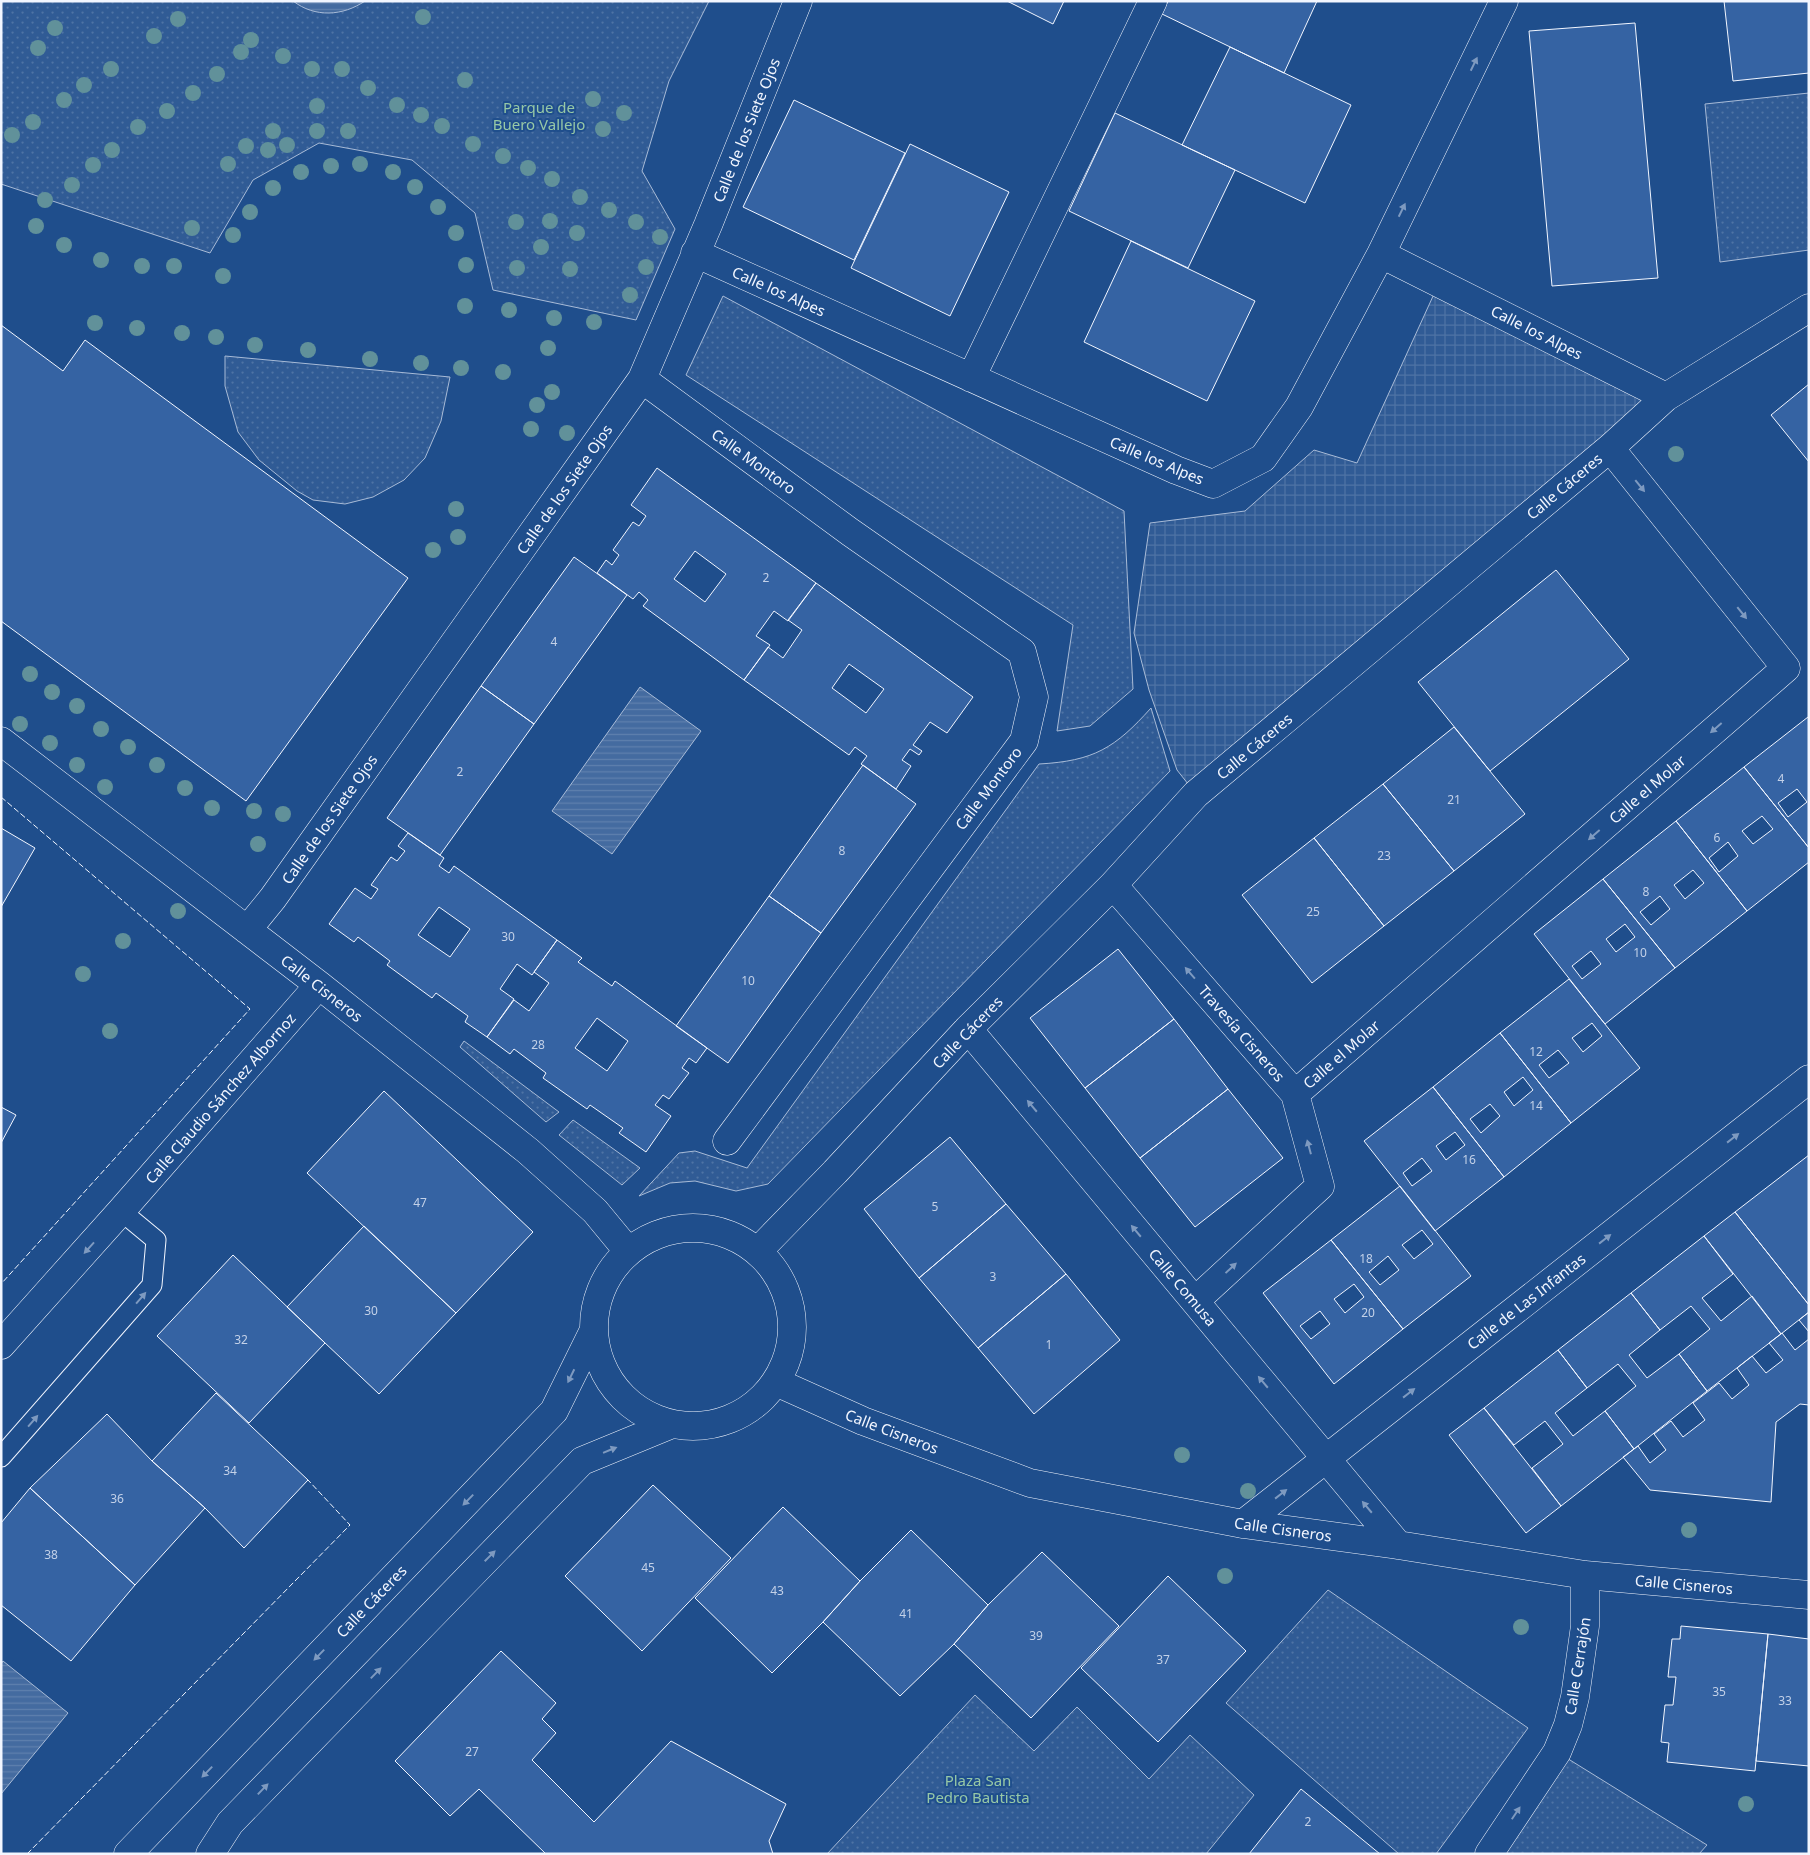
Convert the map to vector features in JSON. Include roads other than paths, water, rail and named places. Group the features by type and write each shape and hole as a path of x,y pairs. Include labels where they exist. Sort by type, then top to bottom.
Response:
{"street":[{"name":"Calle de los Siete Ojos","path":"247,930 273,898 642,379 798,1"},
{"path":"971,378 1153,1"},
{"name":"Calle los Alpes","path":"695,253 1176,470 1214,484 1263,458 1299,407 1381,254 1504,1"},
{"name":"Calle los Alpes","path":"1381,254 1666,397"},
{"name":"Calle Cáceres","path":"758,1251 835,1172 968,1029 1113,885 1196,794 1610,448 1666,397 1809,308"},
{"name":"Calle Montoro","path":"642,379 850,532 1022,652 1034,697 1024,741 727,1141"},
{"name":"Calle el Molar","path":"1295,1094 1786,668 1610,448"},
{"name":"Calle Cisneros","path":"1,742 318,985 528,1152 595,1211 628,1251"},
{"name":"Travesía Cisneros","path":"1113,885 1295,1094 1320,1186 1195,1301"},
{"name":"Calle Claudio Sánchez Albornoz","path":"1,1345 121,1212 318,985"},
{"name":"Calle Comusa","path":"968,1029 1398,1545"},
{"name":"Calle de Las Infantas","path":"1242,1524 1809,1079"},
{"path":"678,1228 707,1228 734,1236 758,1251 777,1273 788,1299 792,1328 788,1356 776,1382 756,1404 730,1420 702,1427 672,1424 642,1412 617,1392 600,1364 593,1332 596,1302 607,1274 628,1251 652,1235 678,1228"},
{"name":"Calle Cáceres","path":"128,1854 554,1411 593,1332"},
{"name":"Calle Cisneros","path":"776,1382 864,1421 1030,1483 1242,1524 1398,1545 1585,1575 1809,1595"},
{"path":"210,1854 230,1823 582,1461 672,1424"},
{"name":"Calle Cerrajón","path":"1489,1854 1556,1752 1568,1725 1575,1697 1585,1626 1585,1575"}],"lane":[{"path":"1,1457 152,1285 156,1240 121,1212"}],"park label":[{"name":"Parque de Buero Vallejo","path":"539,116"},
{"name":"Plaza San Pedro Bautista","path":"978,1788"}]}
